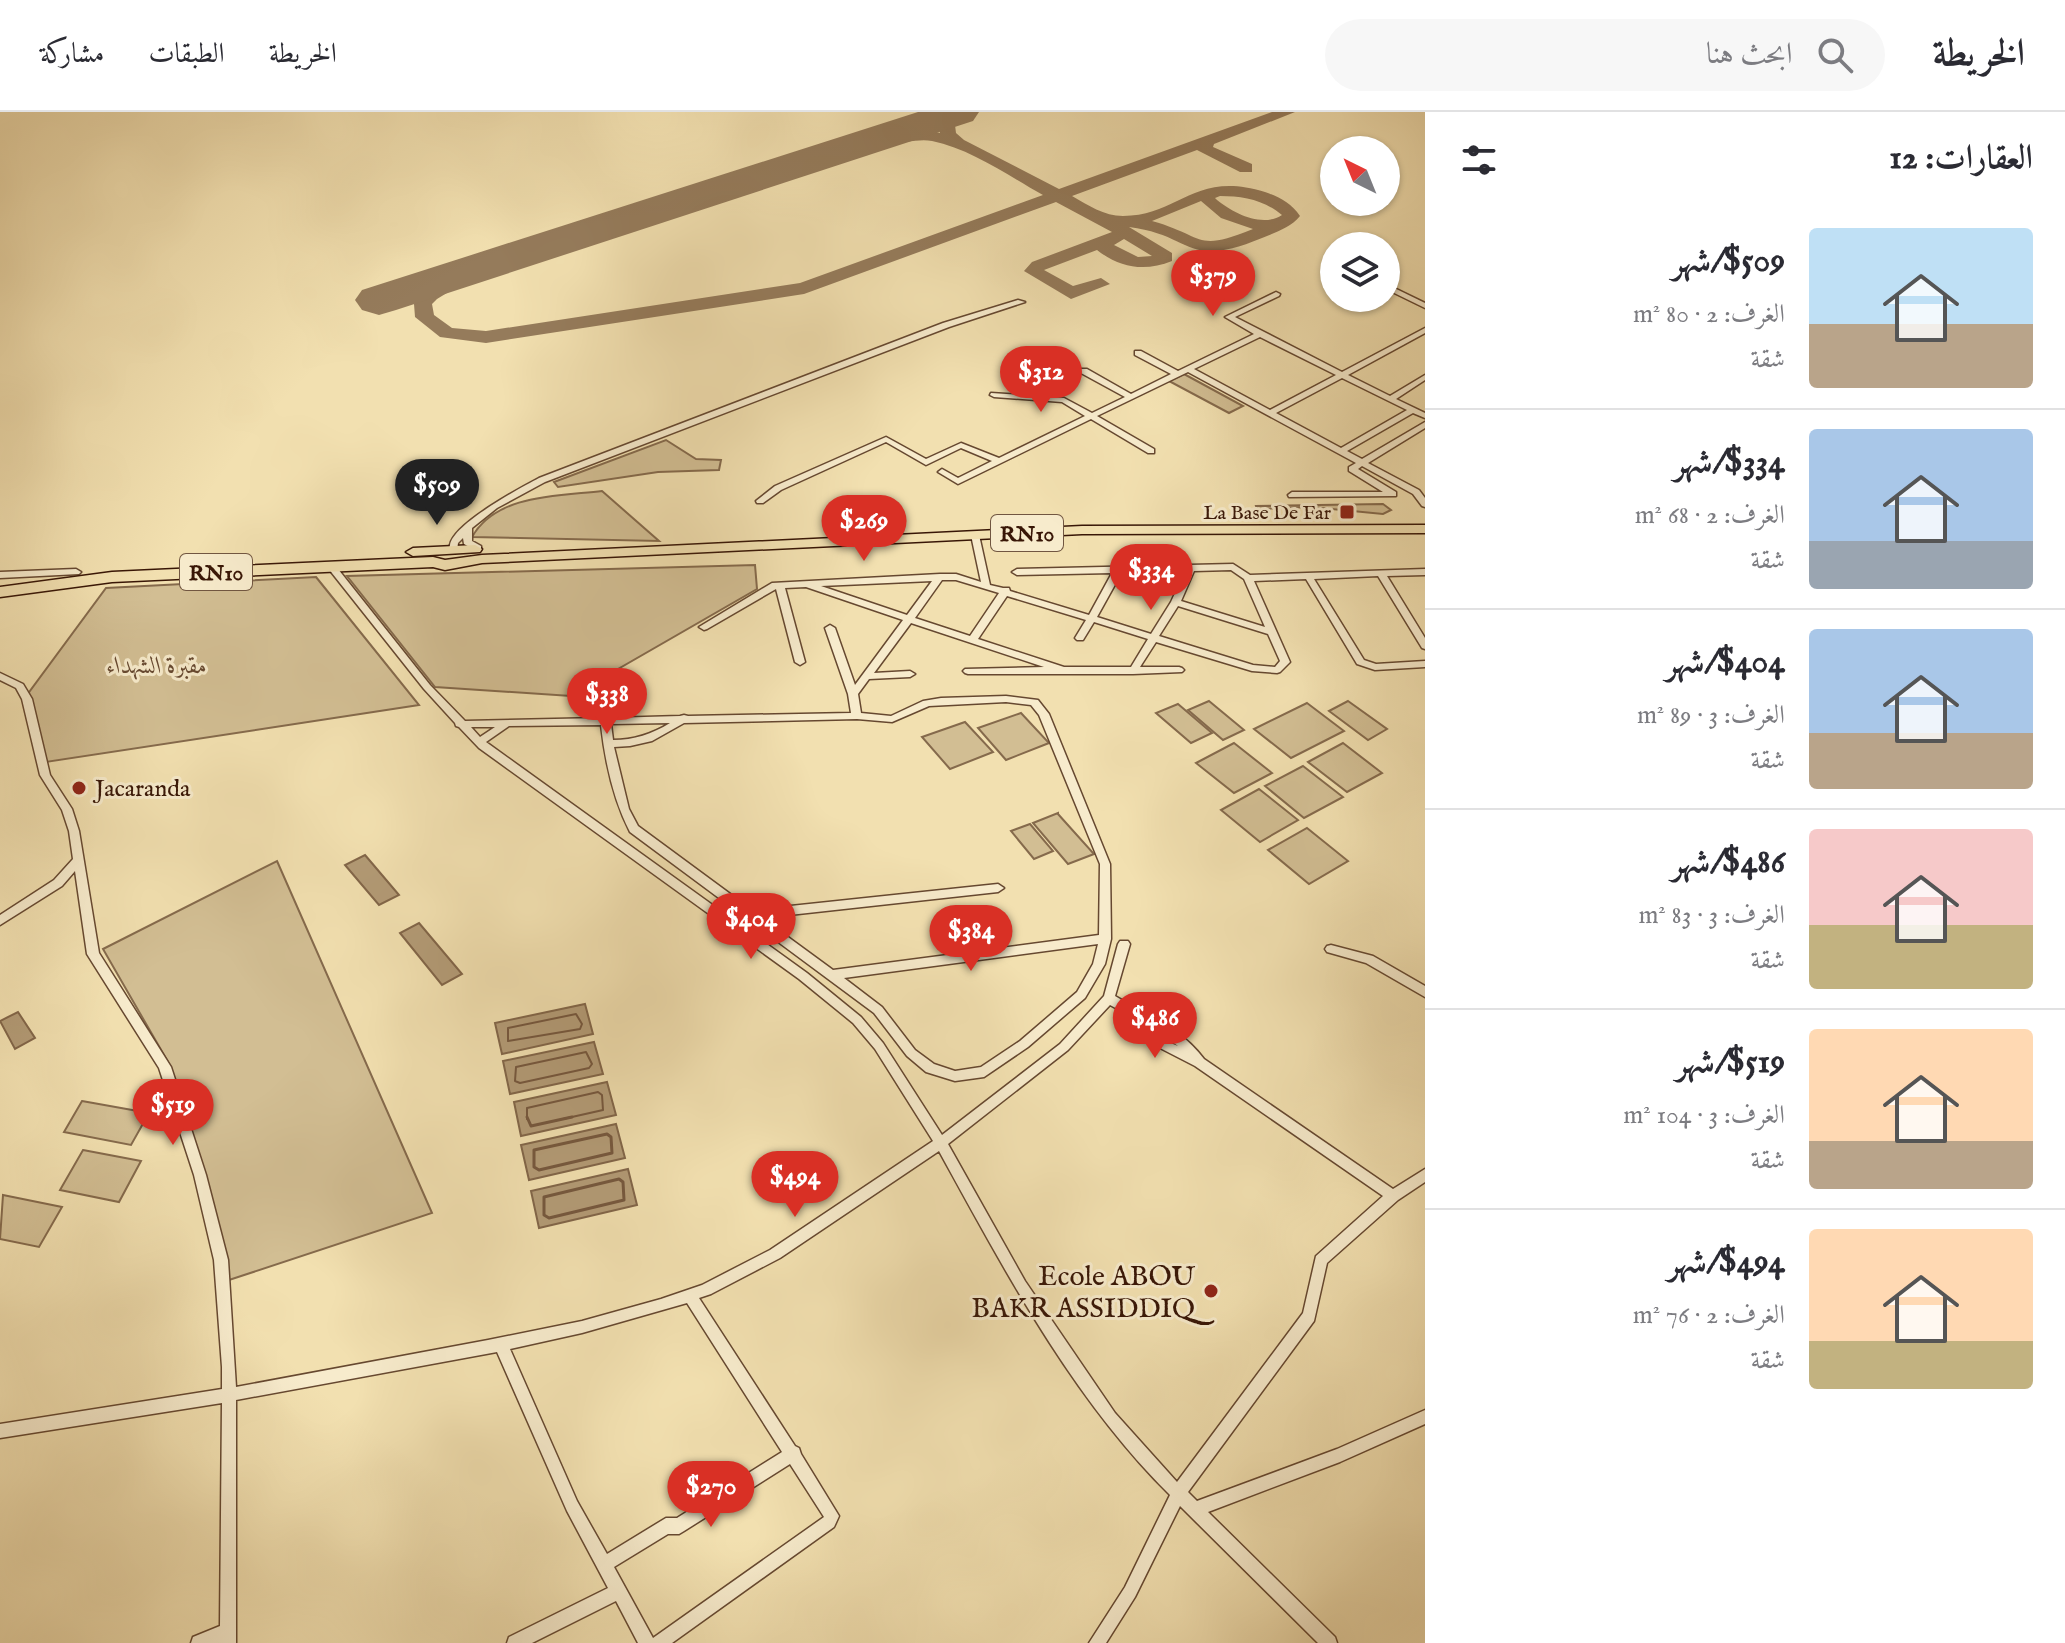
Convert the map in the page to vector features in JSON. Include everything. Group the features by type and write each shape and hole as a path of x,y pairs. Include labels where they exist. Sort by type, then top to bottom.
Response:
{"main road":[{"name":"RN10","path":"0,592 112,577 331,566 478,548 1217,517 1425,517"},
{"name":"RN10","path":"0,583 76,572 447,553 1241,527 1425,532"}],"street":[{"path":"1400,293 1425,306"},
{"path":"1276,294 1229,317 1425,416"},
{"path":"447,553 468,527 494,506 542,480 946,325 1021,302"},
{"path":"1270,413 1425,330"},
{"path":"942,472 958,481 1260,334"},
{"path":"1138,353 1177,374"},
{"path":"1188,369 1360,463 1420,492 1425,504"},
{"path":"1084,371 1131,397"},
{"path":"1390,399 1425,377"},
{"path":"994,395 1064,400 1151,451"},
{"path":"1340,452 1413,410"},
{"path":"1292,495 1393,494 1352,469 1425,424"},
{"path":"760,501 778,488 886,439 926,462 961,445 999,461"},
{"path":"468,527 467,542 478,548"},
{"path":"975,535 986,584"},
{"path":"331,566 363,610 479,742 835,1000 879,1046 941,1143 1020,1285 1110,1418 1329,1643"},
{"path":"1133,671 1176,602 1191,567"},
{"path":"704,627 767,589 780,585 940,577 986,584 1252,668 1277,670 1285,662 1268,631 1248,578 1233,567 1017,572"},
{"path":"1080,638 1119,569"},
{"path":"0,575 76,572"},
{"path":"1248,578 1425,572"},
{"path":"1381,574 1425,646"},
{"path":"853,694 870,676 940,577"},
{"path":"1309,577 1360,662 1375,667 1425,664"},
{"path":"806,584 1062,670"},
{"path":"780,585 800,662"},
{"path":"972,640 1006,590"},
{"path":"1176,602 1268,631"},
{"path":"830,628 853,694 857,716"},
{"path":"968,671 1179,670"},
{"path":"870,676 910,674"},
{"path":"0,676 20,686 27,699 45,775 67,809 79,859 93,954 165,1067 200,1175 221,1260 229,1367 229,1636 199,1643"},
{"path":"460,724 605,719 684,718 857,716 892,719 927,703 941,701 1026,700 1040,707 1105,864 1105,939 1099,964 1081,995 1024,1044 984,1072 955,1076 930,1068 911,1053 878,1010 634,829 624,809 605,719"},
{"path":"608,744 639,743 684,718"},
{"path":"479,742 486,734 510,722"},
{"path":"0,921 58,883 79,859"},
{"path":"748,915 998,888"},
{"path":"833,975 1105,939"},
{"path":"0,1431 227,1395 501,1344 582,1327 690,1296 775,1254 941,1143 1064,1047 1109,998 1124,944"},
{"path":"1331,949 1369,959 1425,992"},
{"path":"1109,998 1141,1020 1164,1045 1199,1062 1393,1196"},
{"path":"1097,1643 1130,1592 1179,1492 1309,1316 1321,1260 1393,1196 1422,1180"},
{"path":"659,1643 829,1522 831,1508 690,1296"},
{"path":"501,1344 572,1506 647,1643"},
{"path":"1196,1509 1340,1455 1425,1417"},
{"path":"603,1565 666,1526 679,1526 794,1453"},
{"path":"515,1643 617,1592"}],"green space":[{"path":"1184,374 1243,406 1229,413 1169,381"},
{"path":"666,440 696,459 721,460 719,470 658,472 558,487 554,482"},
{"path":"602,491 659,541 472,537 496,512 512,505 548,496"},
{"path":"1383,504 1391,510 1383,514 1311,507 1257,509 1256,506"},
{"path":"755,565 757,589 571,696 435,687 347,576"},
{"name":"مقبرة الشهداء","path":"316,577 419,705 46,762 27,695 106,588"},
{"path":"1209,701 1244,730 1223,740 1188,710"},
{"path":"1348,701 1387,729 1368,740 1329,711"},
{"path":"1307,703 1344,731 1291,758 1254,729"},
{"path":"1178,704 1212,733 1191,743 1156,713"},
{"path":"1021,713 1049,743 1006,760 978,728"},
{"path":"965,722 993,752 950,769 922,737"},
{"path":"1234,743 1272,773 1234,793 1196,763"},
{"path":"1343,743 1382,773 1347,792 1308,762"},
{"path":"1303,766 1343,797 1304,818 1265,786"},
{"path":"1259,789 1298,820 1260,842 1221,810"},
{"path":"1058,813 1094,854 1068,864 1033,823"},
{"path":"1030,824 1053,851 1034,859 1011,831"},
{"path":"1307,828 1348,861 1309,884 1268,850"},
{"path":"277,861 432,1213 223,1282 168,1062 103,949"},
{"path":"82,1101 149,1113 131,1145 64,1132"},
{"path":"83,1150 141,1161 119,1202 60,1190"},
{"path":"3,1195 62,1207 39,1247 0,1239"}],"water":[{"path":"365,855 399,895 379,905 345,865"},
{"path":"419,923 462,974 442,985 400,933"},
{"path":"585,1004 593,1034 502,1054 495,1023"},
{"path":"18,1012 35,1038 15,1049 0,1021"},
{"path":"594,1042 603,1074 510,1094 503,1061"},
{"path":"607,1082 616,1115 521,1136 514,1102"},
{"path":"616,1124 625,1158 529,1180 521,1145"},
{"path":"628,1169 637,1205 539,1228 531,1191"}],"taxiway":[{"path":"958,143 948,135 947,124 962,112"},
{"path":"1207,141 1287,112"},
{"path":"880,138 929,135 958,143"},
{"path":"1058,196 1207,141"},
{"path":"1207,141 1204,149 1246,168"},
{"path":"958,143 1058,196"},
{"path":"1127,222 1152,227 1195,245 1216,248 1276,226 1291,216 1283,207 1242,191 1212,192"},
{"path":"1102,219 1124,221 1144,218 1212,192"},
{"path":"1212,192 1206,197 1227,215 1248,222 1276,225"},
{"path":"472,270 430,295 423,304 425,317 447,333 486,337 804,288 1058,196"},
{"path":"1058,196 1117,227"},
{"path":"1101,284 1071,293 1033,271 1038,266 1119,235 1122,233 1119,229 1166,257 1149,263 1135,262 1105,248 1104,241"}],"runway":[{"path":"379,300 959,112"}],"place":[{"name":"La Base De Far","path":"1347,512"},
{"name":"Jacaranda","path":"79,788"},
{"name":"Ecole ABOU BAKR ASSIDDIQ","path":"1211,1291"}]}
